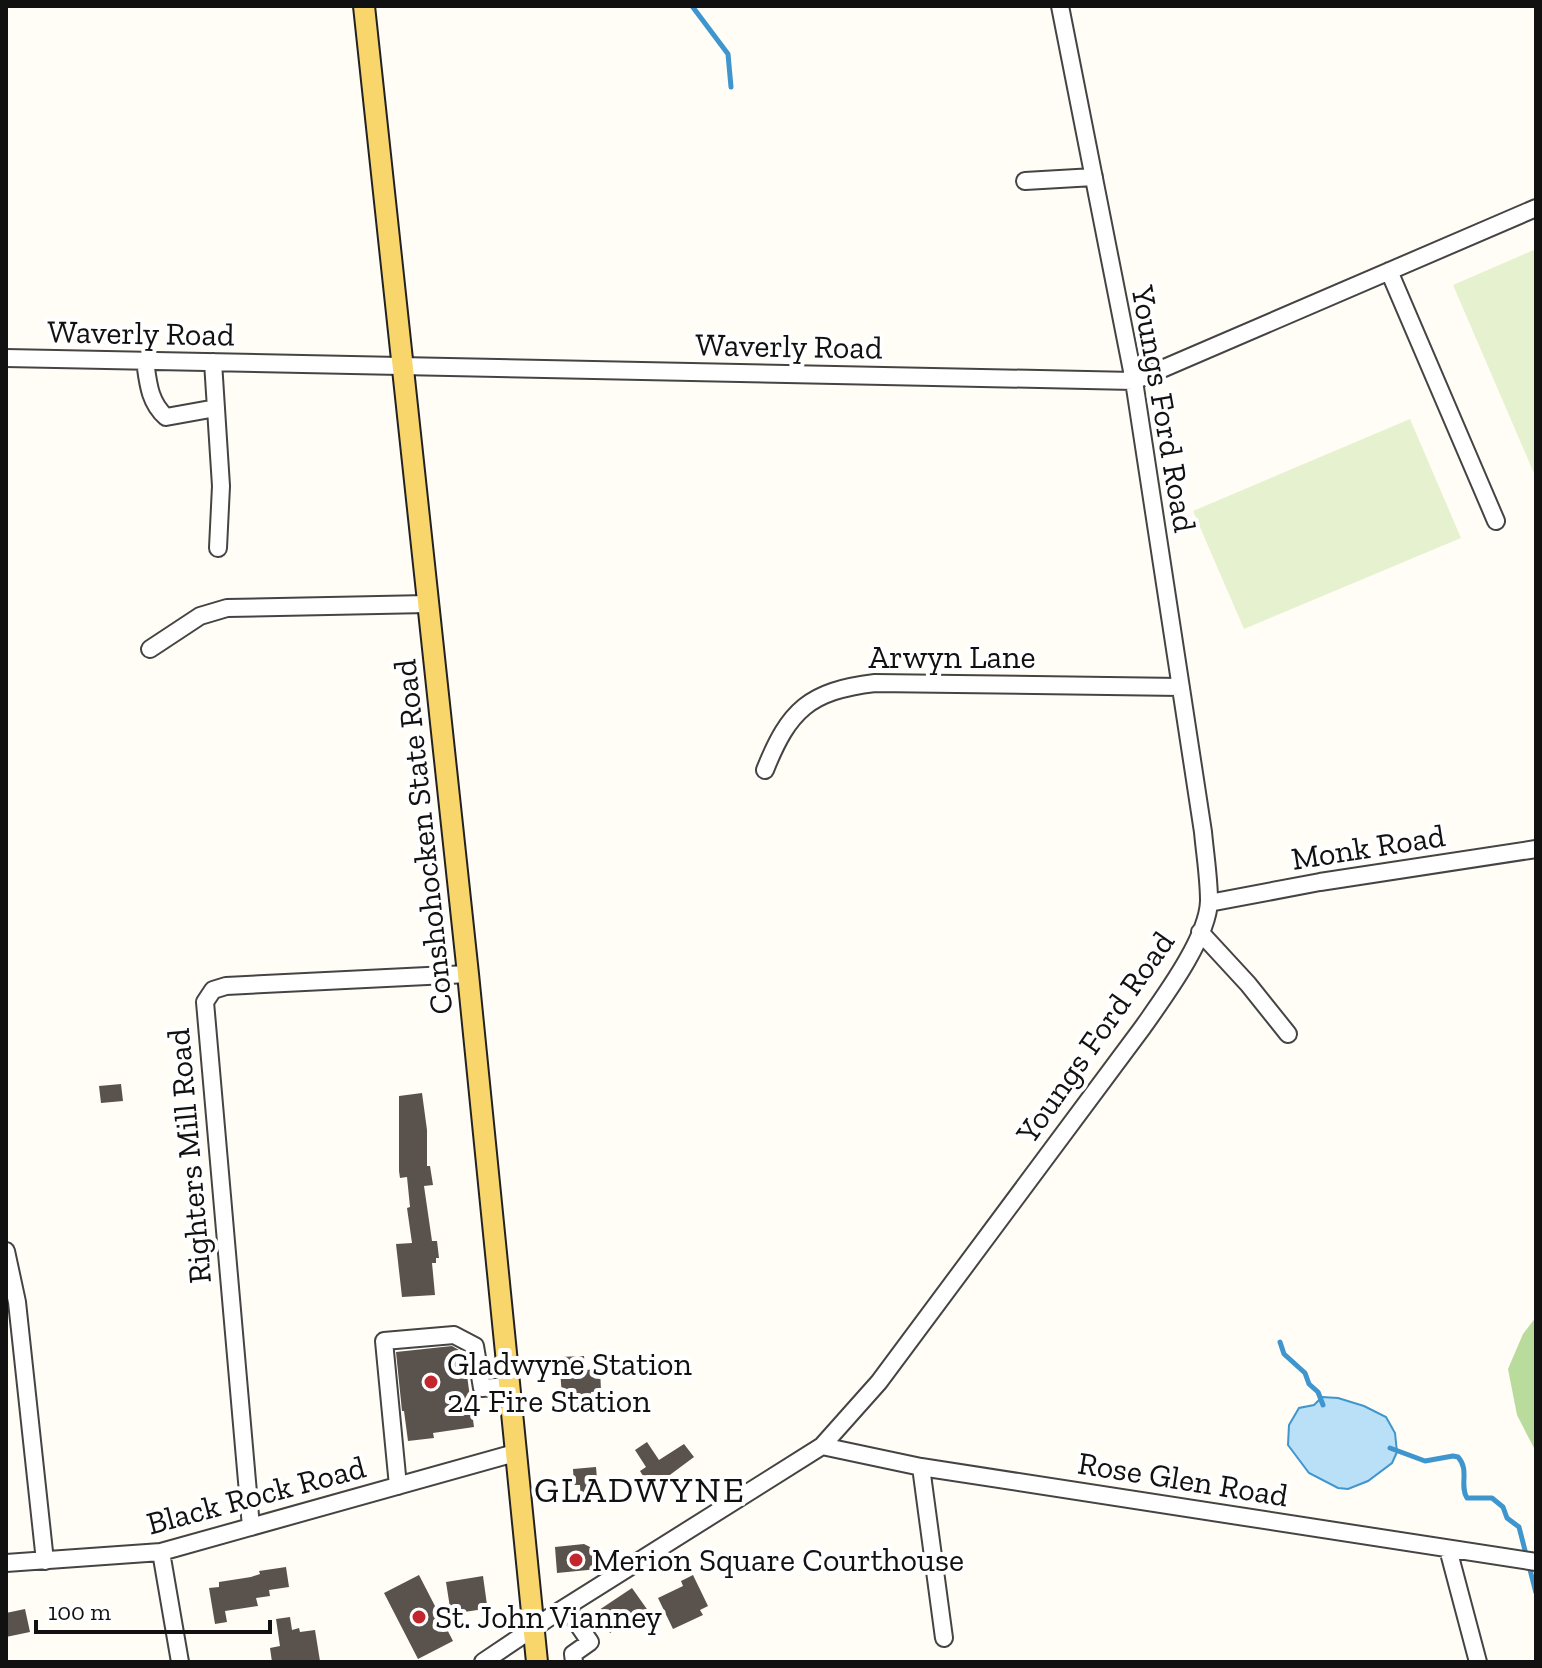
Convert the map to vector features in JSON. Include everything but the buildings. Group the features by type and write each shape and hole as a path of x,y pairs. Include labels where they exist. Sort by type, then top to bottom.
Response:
{"main road":[{"name":"Conshohocken State Road","path":"364,6 468,974 537,1662"}],"street":[{"name":"Youngs Ford Road","path":"483,1662 822,1446 879,1382 1143,1027 1179,972 1200,932 1209,903 1203,832 1134,381 1060,6"},
{"path":"1025,181 1094,177"},
{"name":"Waverly Road","path":"6,358 1134,381 1536,208"},
{"path":"1389,271 1496,521"},
{"path":"145,361 150,392 158,410 166,417 216,408"},
{"path":"213,362 221,486 218,548"},
{"path":"150,649 200,616 227,608 428,604"},
{"name":"Arwyn Lane","path":"765,770 777,739 798,711 829,692 856,685 1181,687"},
{"name":"Monk Road","path":"1209,903 1320,882 1536,849"},
{"path":"1200,932 1288,1034"},
{"name":"Righters Mill Road","path":"251,1527 205,1002 213,990 226,986 468,974"},
{"path":"6,1251 17,1302 45,1561"},
{"path":"398,1486 384,1341 454,1335 475,1346 482,1388 509,1386"},
{"name":"Rose Glen Road","path":"822,1446 921,1467 1528,1561"},
{"name":"Black Rock Road","path":"6,1563 161,1552 515,1453"},
{"path":"921,1467 944,1638"},
{"path":"1448,1549 1478,1662"},
{"path":"161,1552 180,1662"},
{"path":"566,1607 590,1642 573,1654 574,1662"}],"green space":[{"path":"1536,249 1536,478 1453,285"},
{"path":"1410,419 1461,538 1244,629 1193,511"},
{"path":"1536,1317 1536,1452 1517,1415 1508,1369 1523,1334"}],"water":[{"path":"1322,1397 1364,1406 1386,1417 1395,1433 1397,1452 1392,1463 1368,1481 1348,1489 1338,1488 1309,1473 1288,1445 1289,1425 1299,1408 1314,1405"}],"waterway":[{"path":"692,6 728,54 731,87"},
{"path":"1280,1342 1284,1354 1305,1373 1323,1405"},
{"path":"1390,1448 1425,1461 1458,1457 1462,1462 1467,1498 1492,1498 1503,1507 1507,1518 1519,1527 1536,1593"}],"place":[{"name":"Gladwyne Station 24 Fire Station","path":"431,1382"},
{"name":"Merion Square Courthouse","path":"576,1560"},
{"name":"St. John Vianney","path":"419,1617"}],"district":[{"name":"GLADWYNE","path":"640,1489"}]}
